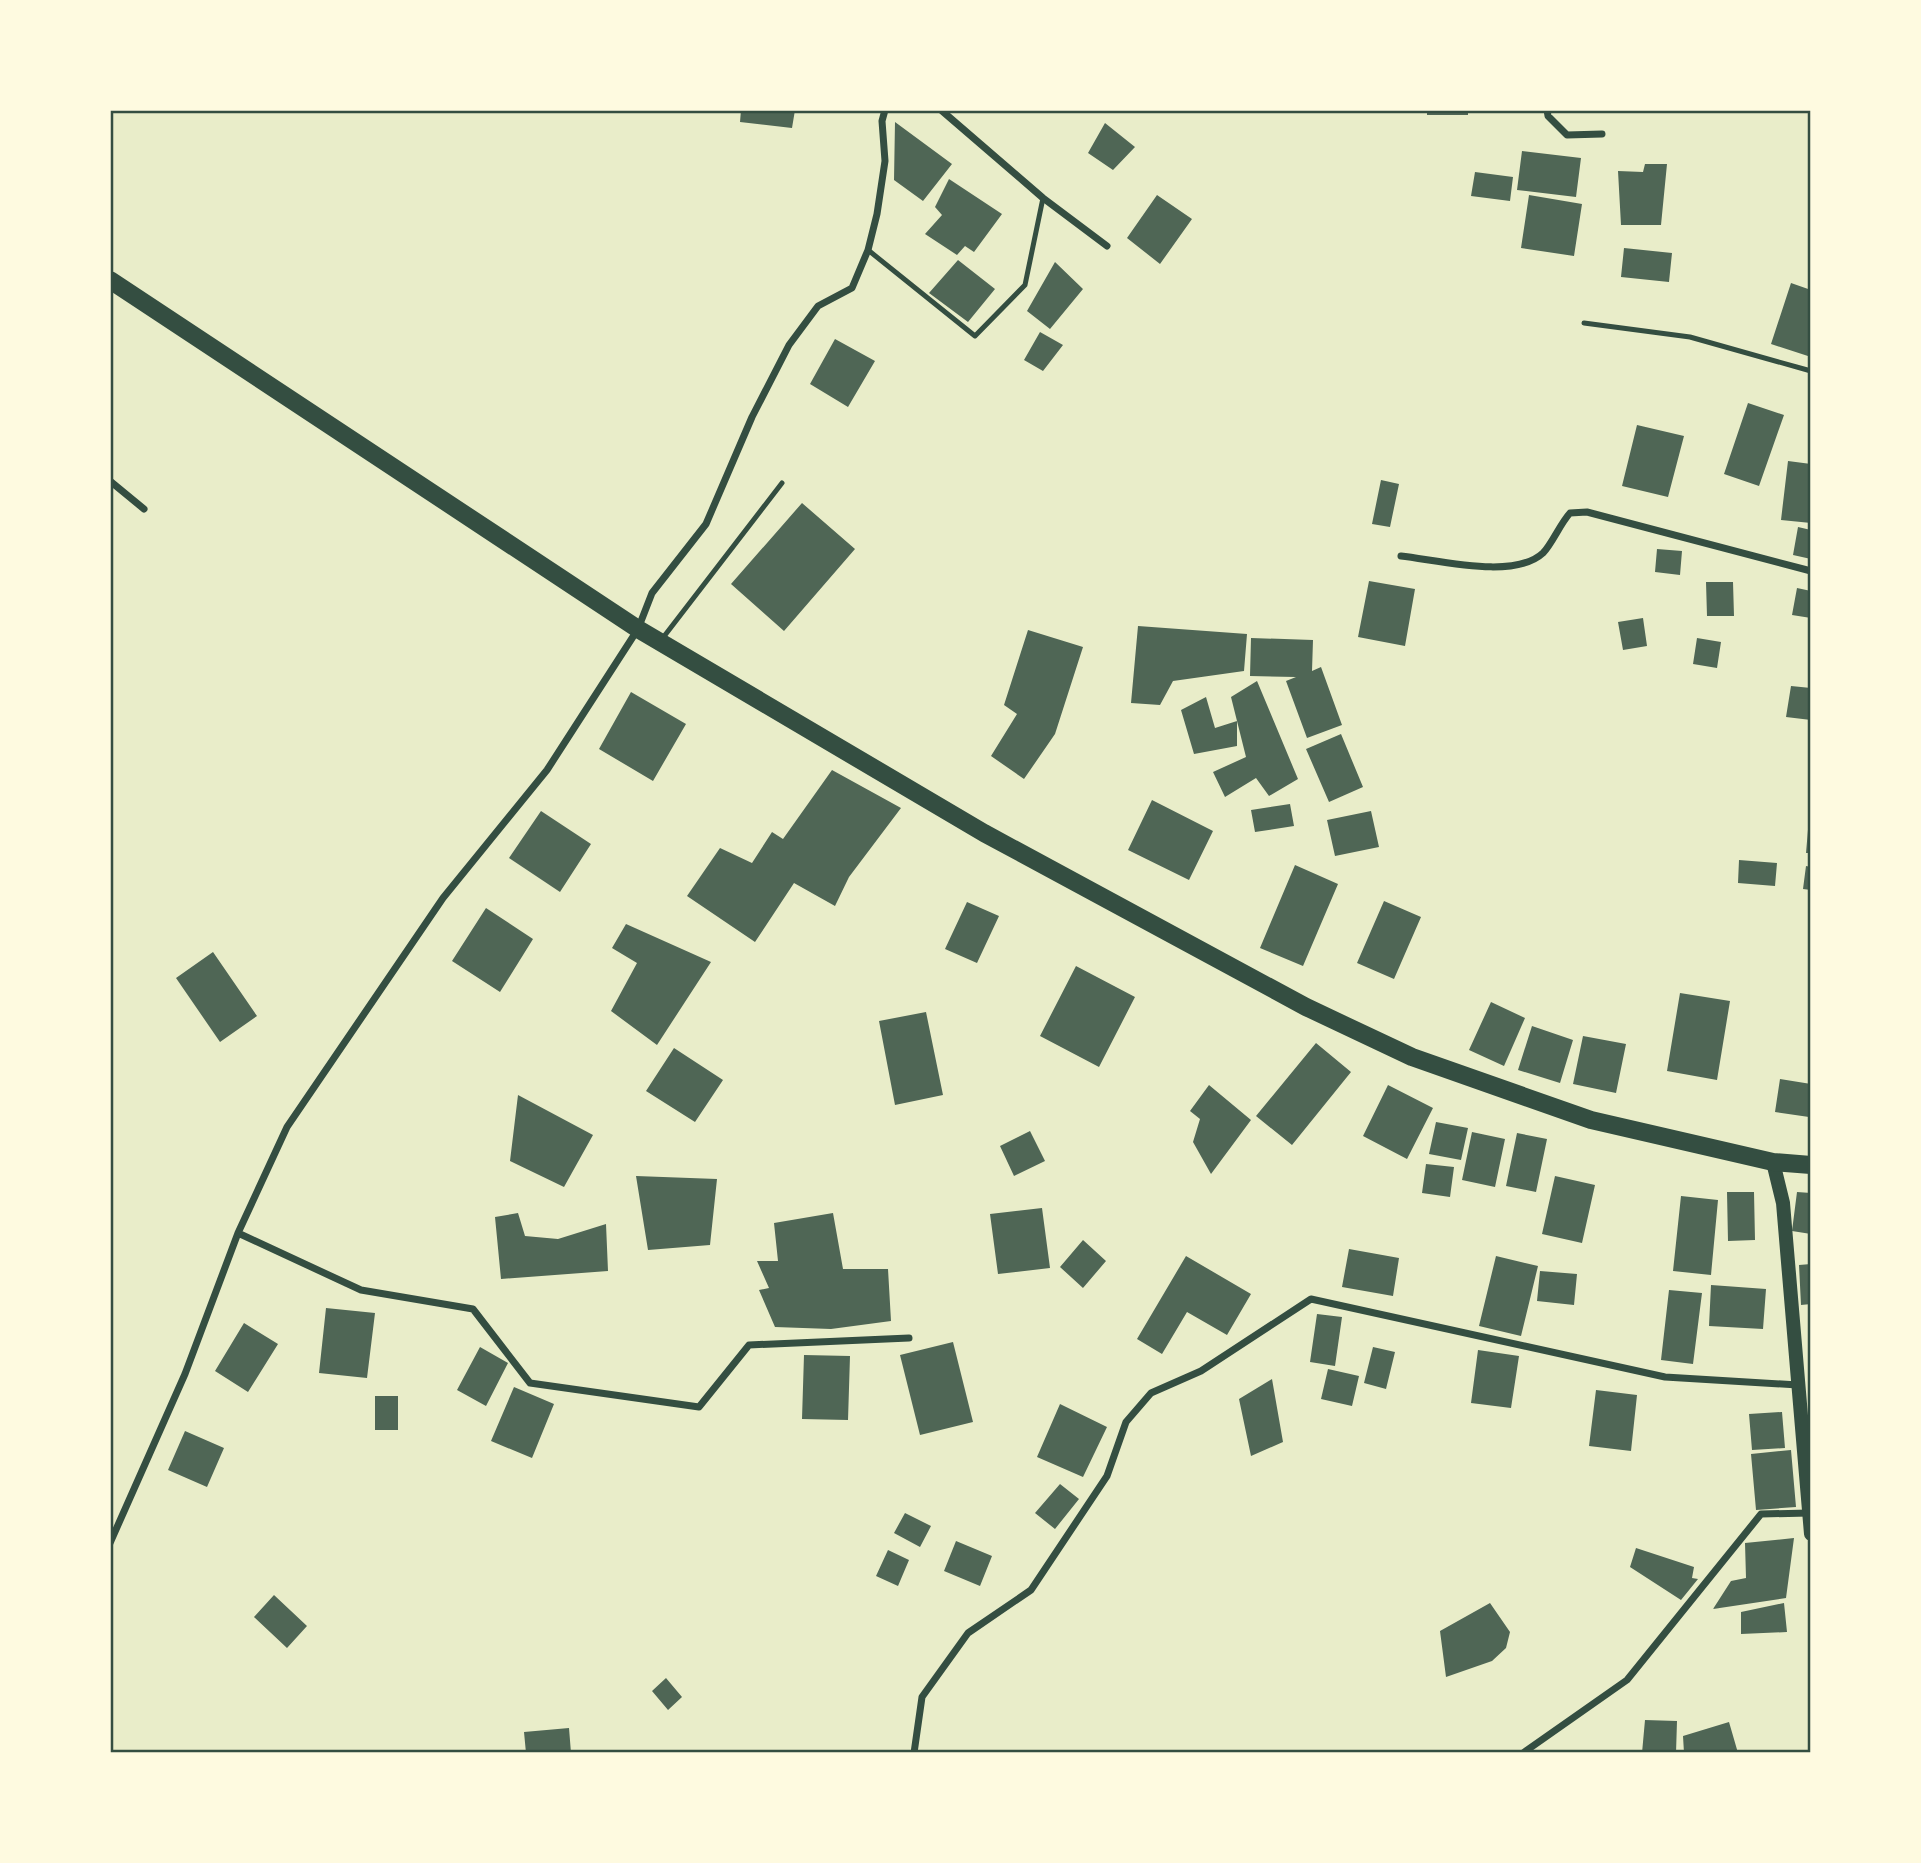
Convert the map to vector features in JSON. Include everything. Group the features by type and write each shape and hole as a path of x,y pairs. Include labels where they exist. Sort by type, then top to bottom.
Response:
{"main road":[{"path":"110,280 638,629 995,839 1306,1007 1412,1057 1591,1120 1773,1162 1811,1165"},
{"path":"1773,1162 1783,1203 1811,1534"}],"street":[{"path":"110,1543 185,1374 238,1233 287,1127 443,898 547,770 638,629 652,593 706,524 752,416 789,345 818,306 852,288 868,250 877,214 885,161 882,121 885,110"},
{"path":"941,110 1043,198 1107,246"},
{"path":"1547,110 1548,116 1567,135 1602,134"},
{"path":"110,481 144,509"},
{"path":"1401,556 1511,568 1543,553 1558,527 1570,513 1587,512 1811,571"},
{"path":"238,1233 360,1290 473,1309 530,1383 699,1407 749,1345 909,1338"},
{"path":"914,1753 922,1697 968,1633 1031,1590 1107,1476 1126,1422 1151,1393 1200,1371 1311,1299 1665,1377 1798,1385"},
{"path":"1523,1753 1627,1679 1761,1514 1809,1513"}],"lane":[{"path":"868,250 975,336 1025,285 1043,198"},
{"path":"1584,323 1690,337 1811,371"},
{"path":"660,642 782,483"}],"building":[{"path":"741,110 795,110 792,128 740,122"},
{"path":"1427,110 1468,110 1468,115 1427,115"},
{"path":"895,122 952,164 923,201 894,180"},
{"path":"1105,123 1135,147 1113,170 1088,153"},
{"path":"1522,151 1581,158 1576,197 1517,190"},
{"path":"1645,164 1667,164 1661,225 1621,225 1618,171 1643,172"},
{"path":"1475,172 1513,177 1510,201 1471,196"},
{"path":"949,179 1002,214 974,252 965,246 957,255 925,234 942,215 935,207"},
{"path":"1157,195 1192,219 1160,264 1127,238"},
{"path":"1529,195 1582,204 1574,256 1521,248"},
{"path":"1624,248 1672,253 1669,282 1621,277"},
{"path":"958,260 995,289 968,322 929,293"},
{"path":"1055,262 1083,289 1050,329 1027,311"},
{"path":"1791,283 1811,290 1811,357 1771,344"},
{"path":"1040,332 1063,345 1043,371 1024,360"},
{"path":"835,339 875,361 848,407 810,384"},
{"path":"1748,403 1784,415 1759,486 1724,474"},
{"path":"1637,425 1684,436 1668,497 1622,486"},
{"path":"1788,461 1811,464 1811,523 1781,520"},
{"path":"1381,480 1399,484 1390,527 1372,524"},
{"path":"802,503 855,549 784,631 731,584"},
{"path":"1798,527 1811,530 1811,559 1793,555"},
{"path":"1657,549 1682,551 1680,575 1655,572"},
{"path":"1369,581 1415,589 1405,646 1358,637"},
{"path":"1706,582 1733,582 1734,616 1707,616"},
{"path":"1797,588 1811,591 1811,618 1792,615"},
{"path":"1643,618 1647,646 1623,650 1618,622"},
{"path":"1138,626 1247,634 1244,671 1173,681 1160,705 1131,703"},
{"path":"1028,630 1083,647 1055,734 1024,779 991,756 1017,714 1004,705"},
{"path":"1251,638 1313,640 1312,671 1321,667 1342,725 1307,738 1286,681 1296,677 1250,676"},
{"path":"1697,638 1721,642 1717,668 1693,664"},
{"path":"1257,681 1298,779 1269,796 1256,778 1225,797 1213,772 1246,757 1231,697"},
{"path":"1791,686 1811,688 1811,720 1786,717"},
{"path":"631,692 686,724 653,781 599,749"},
{"path":"1206,697 1215,728 1237,721 1237,746 1194,754 1181,710"},
{"path":"1341,734 1363,787 1329,802 1306,749"},
{"path":"832,770 901,808 849,877 835,906 794,883 755,942 687,896 720,848 752,863 772,832 783,839"},
{"path":"1152,800 1213,831 1189,880 1128,850"},
{"path":"1290,804 1294,826 1255,832 1251,810"},
{"path":"541,811 591,844 560,892 509,858"},
{"path":"1371,811 1379,847 1335,856 1327,820"},
{"path":"1809,818 1811,853 1806,853"},
{"path":"1739,860 1777,863 1775,886 1738,883"},
{"path":"1295,865 1338,884 1303,966 1260,948"},
{"path":"1806,866 1811,867 1811,890 1803,889"},
{"path":"1384,901 1421,917 1394,979 1357,963"},
{"path":"967,902 999,916 977,963 945,949"},
{"path":"486,908 533,939 500,992 452,961"},
{"path":"626,924 711,962 657,1045 611,1011 637,963 612,948"},
{"path":"213,952 257,1016 220,1042 176,978"},
{"path":"1076,966 1135,997 1099,1067 1040,1036"},
{"path":"1680,993 1730,1001 1717,1080 1667,1071"},
{"path":"1491,1002 1525,1018 1504,1066 1469,1050"},
{"path":"926,1012 943,1095 895,1105 879,1021"},
{"path":"1532,1026 1573,1040 1560,1083 1518,1070"},
{"path":"1583,1036 1626,1044 1616,1093 1573,1084"},
{"path":"1316,1043 1351,1072 1292,1145 1256,1116"},
{"path":"674,1048 723,1080 695,1122 646,1091"},
{"path":"1780,1079 1811,1084 1809,1117 1775,1112"},
{"path":"1209,1085 1251,1120 1211,1174 1193,1142 1200,1119 1190,1111"},
{"path":"1388,1085 1433,1108 1407,1159 1363,1136"},
{"path":"518,1095 593,1135 564,1187 510,1161"},
{"path":"1436,1122 1468,1128 1461,1160 1429,1154"},
{"path":"1030,1131 1045,1161 1014,1176 1000,1146"},
{"path":"1472,1132 1505,1139 1495,1187 1462,1180"},
{"path":"1517,1133 1547,1139 1536,1192 1506,1186"},
{"path":"1426,1164 1454,1167 1450,1197 1422,1193"},
{"path":"636,1176 717,1179 710,1245 648,1250"},
{"path":"1555,1176 1595,1185 1582,1243 1542,1234"},
{"path":"1727,1192 1754,1192 1755,1240 1728,1241"},
{"path":"1797,1192 1811,1193 1811,1234 1792,1231"},
{"path":"1681,1196 1718,1200 1711,1275 1673,1271"},
{"path":"1042,1208 1050,1268 998,1274 990,1214"},
{"path":"518,1213 525,1236 558,1239 606,1224 608,1271 501,1279 495,1217"},
{"path":"833,1213 843,1269 888,1269 891,1321 831,1329 775,1327 759,1290 769,1288 757,1261 778,1261 774,1223"},
{"path":"1083,1240 1106,1261 1083,1288 1060,1267"},
{"path":"1349,1249 1399,1258 1393,1296 1342,1287"},
{"path":"1186,1256 1251,1294 1227,1335 1187,1312 1162,1354 1137,1339"},
{"path":"1496,1256 1538,1266 1521,1336 1479,1326"},
{"path":"1811,1264 1811,1304 1801,1305 1799,1265"},
{"path":"1540,1271 1577,1274 1574,1305 1537,1301"},
{"path":"1711,1285 1766,1289 1763,1329 1709,1326"},
{"path":"1669,1290 1702,1293 1693,1364 1661,1360"},
{"path":"326,1308 375,1313 367,1378 319,1373"},
{"path":"1317,1314 1342,1317 1335,1366 1310,1362"},
{"path":"244,1323 278,1344 248,1392 215,1371"},
{"path":"953,1342 973,1422 920,1435 900,1355"},
{"path":"480,1347 508,1363 486,1406 457,1390"},
{"path":"1373,1347 1395,1352 1386,1389 1364,1383"},
{"path":"1478,1350 1519,1356 1511,1408 1471,1403"},
{"path":"804,1355 850,1356 848,1420 802,1419"},
{"path":"1328,1369 1359,1376 1352,1406 1321,1399"},
{"path":"1272,1379 1283,1442 1251,1456 1239,1399"},
{"path":"514,1387 554,1404 532,1458 491,1441"},
{"path":"1596,1390 1637,1395 1631,1451 1589,1446"},
{"path":"375,1396 398,1396 398,1430 375,1430"},
{"path":"1060,1404 1107,1427 1083,1477 1037,1457"},
{"path":"1782,1412 1785,1448 1752,1450 1749,1414"},
{"path":"185,1431 224,1448 207,1487 168,1470"},
{"path":"1791,1450 1796,1507 1756,1510 1751,1454"},
{"path":"1060,1484 1079,1499 1055,1529 1035,1513"},
{"path":"905,1513 931,1526 920,1547 894,1533"},
{"path":"1794,1538 1786,1598 1713,1609 1731,1581 1746,1578 1745,1543"},
{"path":"956,1541 992,1556 980,1586 944,1571"},
{"path":"1636,1548 1694,1567 1692,1578 1698,1579 1681,1600 1630,1567"},
{"path":"888,1550 909,1560 898,1586 876,1576"},
{"path":"274,1595 307,1626 287,1648 254,1617"},
{"path":"1490,1603 1510,1632 1506,1648 1492,1661 1446,1677 1440,1631"},
{"path":"1784,1603 1787,1632 1741,1634 1741,1612"},
{"path":"666,1678 682,1697 668,1710 652,1691"},
{"path":"1645,1720 1677,1721 1676,1753 1642,1753"},
{"path":"1729,1722 1738,1753 1684,1753 1683,1736"},
{"path":"569,1728 571,1753 526,1753 524,1732"}]}
